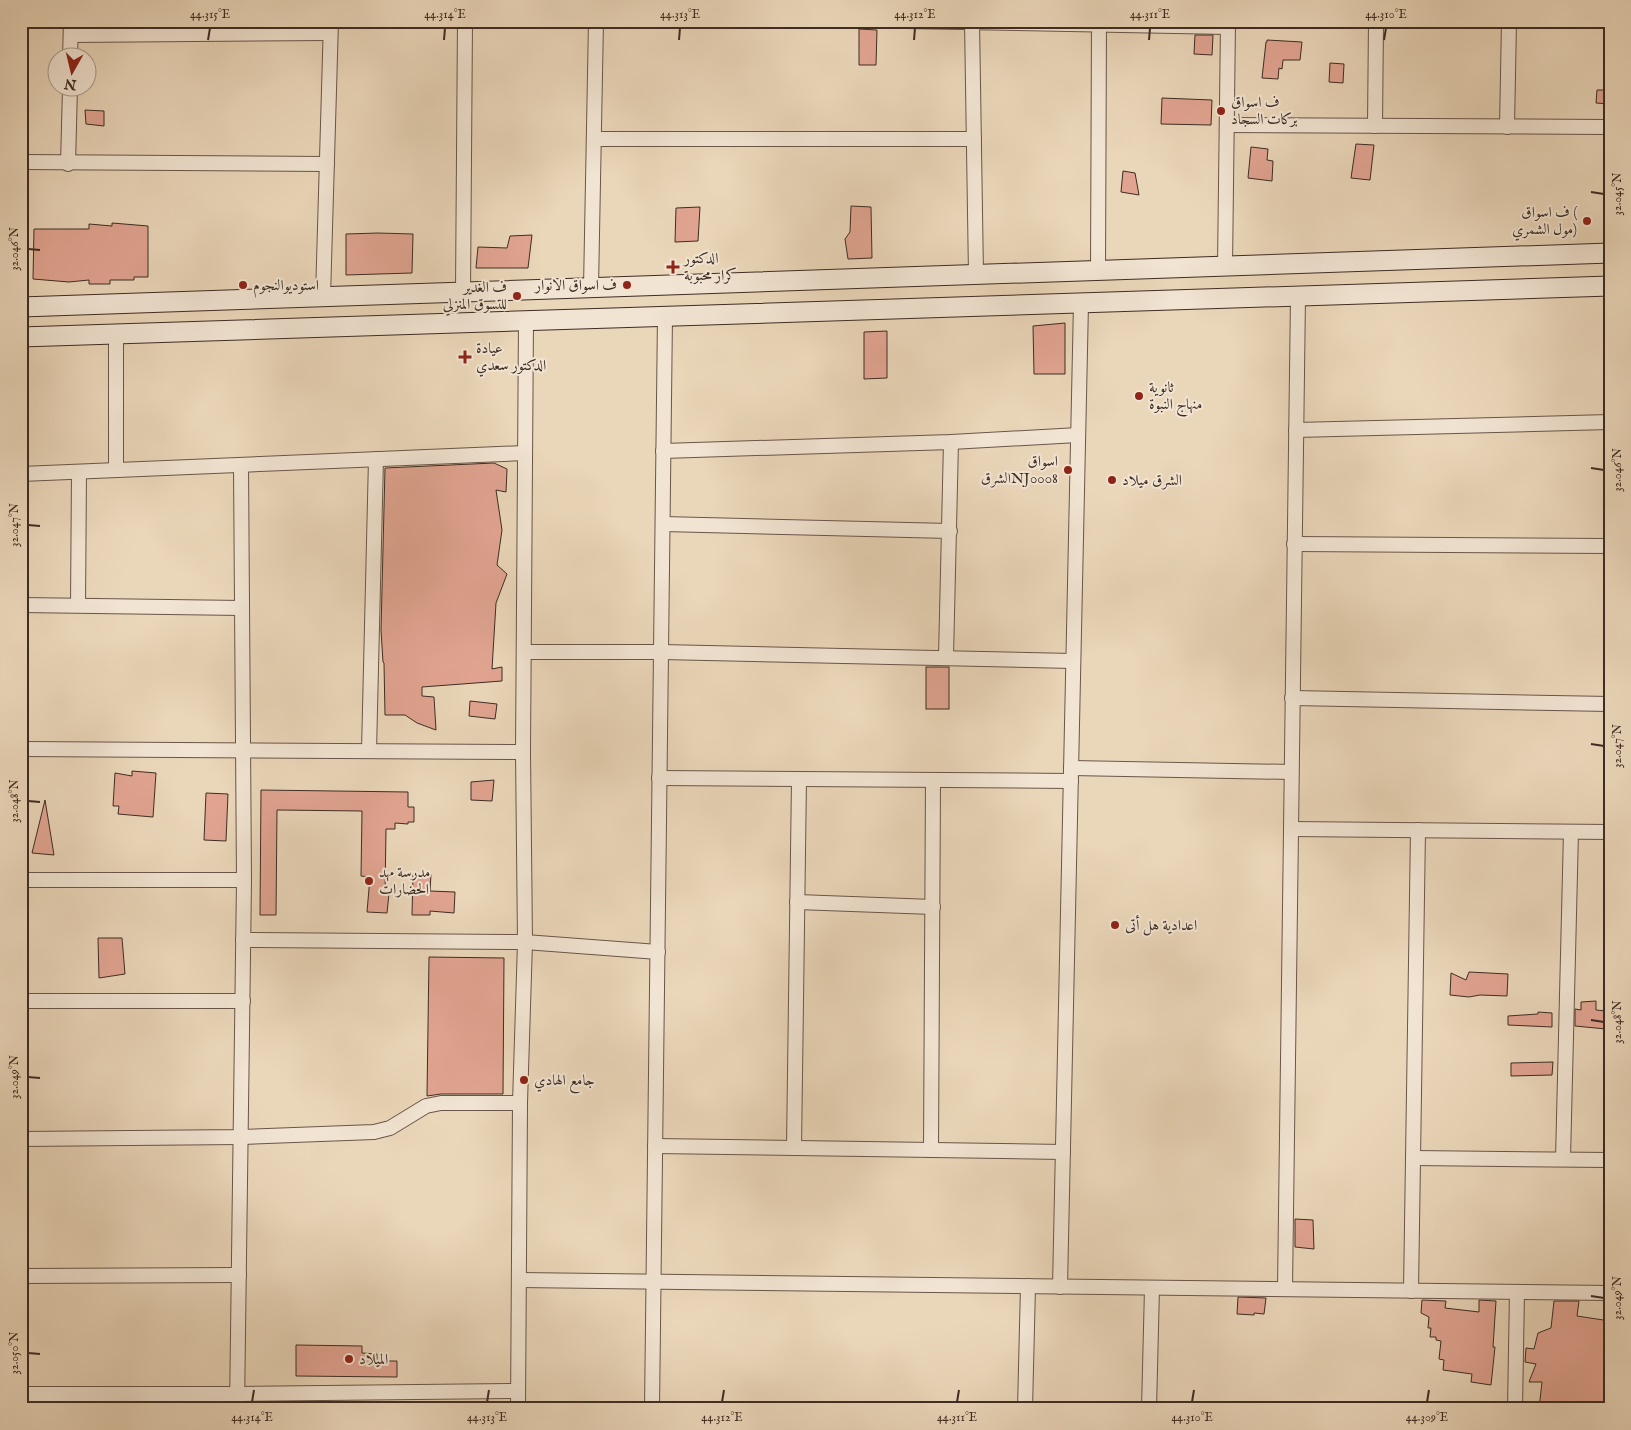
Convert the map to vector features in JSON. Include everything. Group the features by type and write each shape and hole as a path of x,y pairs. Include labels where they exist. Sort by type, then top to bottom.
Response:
{"street":[{"path":"463,292 465,21"},
{"path":"591,288 596,21"},
{"path":"905,21 1228,24 1226,267"},
{"path":"1375,126 1376,21"},
{"path":"1506,127 1508,21"},
{"path":"972,22 976,275"},
{"path":"1098,271 1099,23"},
{"path":"70,48 71,28 330,27 323,297"},
{"path":"68,164 70,98"},
{"path":"1227,125 1610,127"},
{"path":"594,139 974,139"},
{"path":"21,162 68,164 327,164"},
{"path":"21,307 1610,254"},
{"path":"868,279 860,286 858,292 862,306 868,309"},
{"path":"797,312 804,307 807,300 804,286 798,281"},
{"path":"21,337 1610,286"},
{"path":"1285,1290 1298,296"},
{"path":"1060,1287 1081,303"},
{"path":"652,1409 665,316"},
{"path":"518,1409 520,1103 525,942 523,752 526,320"},
{"path":"116,333 116,470"},
{"path":"1296,430 1610,422"},
{"path":"663,451 1078,436"},
{"path":"946,657 951,442"},
{"path":"21,474 525,453"},
{"path":"369,751 376,459"},
{"path":"237,1409 244,880 241,465"},
{"path":"78,605 79,472"},
{"path":"663,524 950,531"},
{"path":"1294,544 1610,546"},
{"path":"21,605 242,608"},
{"path":"524,652 661,652 1074,661"},
{"path":"1292,698 1610,704"},
{"path":"21,749 523,752"},
{"path":"660,778 933,780 1071,775 1292,772"},
{"path":"794,1148 799,779"},
{"path":"931,1150 933,780"},
{"path":"1291,829 1610,832"},
{"path":"1411,1291 1418,830"},
{"path":"1563,1159 1571,832"},
{"path":"21,880 244,880"},
{"path":"798,902 933,907"},
{"path":"243,940 525,942 658,952"},
{"path":"21,1001 243,1001"},
{"path":"21,1139 241,1138 374,1132 390,1128 426,1106 441,1104 520,1103"},
{"path":"655,1146 1063,1152"},
{"path":"1413,1158 1610,1160"},
{"path":"21,1276 239,1275"},
{"path":"519,1280 1610,1293"},
{"path":"1025,1409 1028,1286"},
{"path":"1152,1288 1149,1409 1158,1409"},
{"path":"1515,1409 1517,1292"},
{"path":"21,1394 518,1391"}],"building":[{"path":"859,29 877,30 876,65 859,65"},
{"path":"1195,35 1213,35 1212,55 1194,54"},
{"path":"1267,40 1302,42 1300,60 1283,60 1282,69 1279,68 1278,79 1262,78"},
{"path":"1330,63 1344,64 1343,83 1329,82"},
{"path":"1597,90 1610,90 1610,104 1596,103"},
{"path":"1162,98 1212,100 1211,125 1161,124"},
{"path":"85,110 104,111 104,126 86,124"},
{"path":"1356,144 1374,145 1370,180 1351,178"},
{"path":"1251,147 1268,149 1267,160 1273,161 1272,181 1248,178"},
{"path":"1123,171 1135,173 1139,195 1121,192"},
{"path":"851,206 871,207 872,258 848,259 845,239 850,232"},
{"path":"700,207 698,241 675,242 676,208"},
{"path":"112,223 148,226 148,277 134,277 134,280 110,280 110,284 89,284 89,280 69,282 33,279 34,229 89,229 89,224 112,226"},
{"path":"346,234 413,234 412,273 346,275"},
{"path":"532,235 528,268 476,268 478,247 507,248 510,236"},
{"path":"1065,323 1065,374 1034,374 1033,326"},
{"path":"887,331 887,378 864,379 864,332"},
{"path":"494,463 507,469 506,492 496,490 502,530 497,565 507,574 496,603 492,669 502,667 502,681 422,687 422,696 434,697 436,730 417,723 405,715 385,715 381,630 385,468"},
{"path":"926,667 949,667 949,709 926,709"},
{"path":"470,701 497,704 495,719 469,716"},
{"path":"132,771 156,773 153,817 118,814 119,806 113,806 115,773 132,776"},
{"path":"494,780 492,801 471,800 471,782"},
{"path":"261,790 408,792 408,807 414,807 414,822 408,822 408,824 395,823 395,829 386,829 385,894 389,894 387,913 367,912 370,877 361,876 362,811 277,810 276,915 260,915"},
{"path":"206,793 228,794 226,841 204,840"},
{"path":"45,800 54,855 32,853"},
{"path":"413,874 431,874 430,891 455,892 454,913 430,911 430,915 412,915"},
{"path":"98,938 122,938 125,974 99,978"},
{"path":"429,957 504,958 503,1094 441,1094 427,1096"},
{"path":"1469,972 1508,974 1507,996 1480,995 1469,997 1450,995 1451,973 1466,980"},
{"path":"1596,1001 1596,1010 1607,1011 1606,1029 1575,1026 1575,1009 1581,1010 1581,1002"},
{"path":"1538,1012 1552,1013 1552,1027 1508,1025 1508,1016 1538,1014"},
{"path":"1553,1062 1552,1075 1511,1076 1511,1063"},
{"path":"1295,1219 1313,1220 1314,1249 1295,1247"},
{"path":"1238,1297 1266,1298 1264,1314 1237,1314"},
{"path":"1422,1300 1446,1301 1445,1308 1479,1312 1479,1300 1496,1301 1493,1347 1495,1347 1491,1385 1471,1382 1472,1374 1443,1370 1444,1360 1439,1359 1441,1341 1436,1340 1436,1337 1430,1337 1431,1328 1428,1328 1429,1317 1421,1313"},
{"path":"1554,1301 1579,1301 1577,1316 1610,1321 1610,1409 1539,1409 1542,1382 1529,1382 1536,1364 1525,1362 1526,1348 1534,1349 1538,1333 1551,1328"},
{"path":"296,1345 362,1346 362,1353 377,1354 377,1361 397,1361 397,1377 296,1376"}],"place":[{"name":"ف اسواق بركات السجاد","path":"1221,111"},
{"name":"ف اسواق ( مول الشمري)","path":"1587,221"},
{"name":"الدكتور كرار محبوبة","path":"673,267"},
{"name":"استوديوالنجوم","path":"243,285"},
{"name":"ف اسواق الانوار","path":"627,285"},
{"name":"ف الغدير للتسوق المنزلي","path":"517,296"},
{"name":"عيادة الدكتور سعدي","path":"465,357"},
{"name":"ثانوية منهاج النبوة","path":"1139,396"},
{"name":"اسواق الشرقNJ0008","path":"1068,470"},
{"name":"الشرق ميلاد","path":"1112,480"},
{"name":"مدرسة مهد الحضارات","path":"369,881"},
{"name":"اعدادية هل أتى","path":"1115,925"},
{"name":"جامع الهادي","path":"524,1080"},
{"name":"الميلاد","path":"349,1359"}]}
